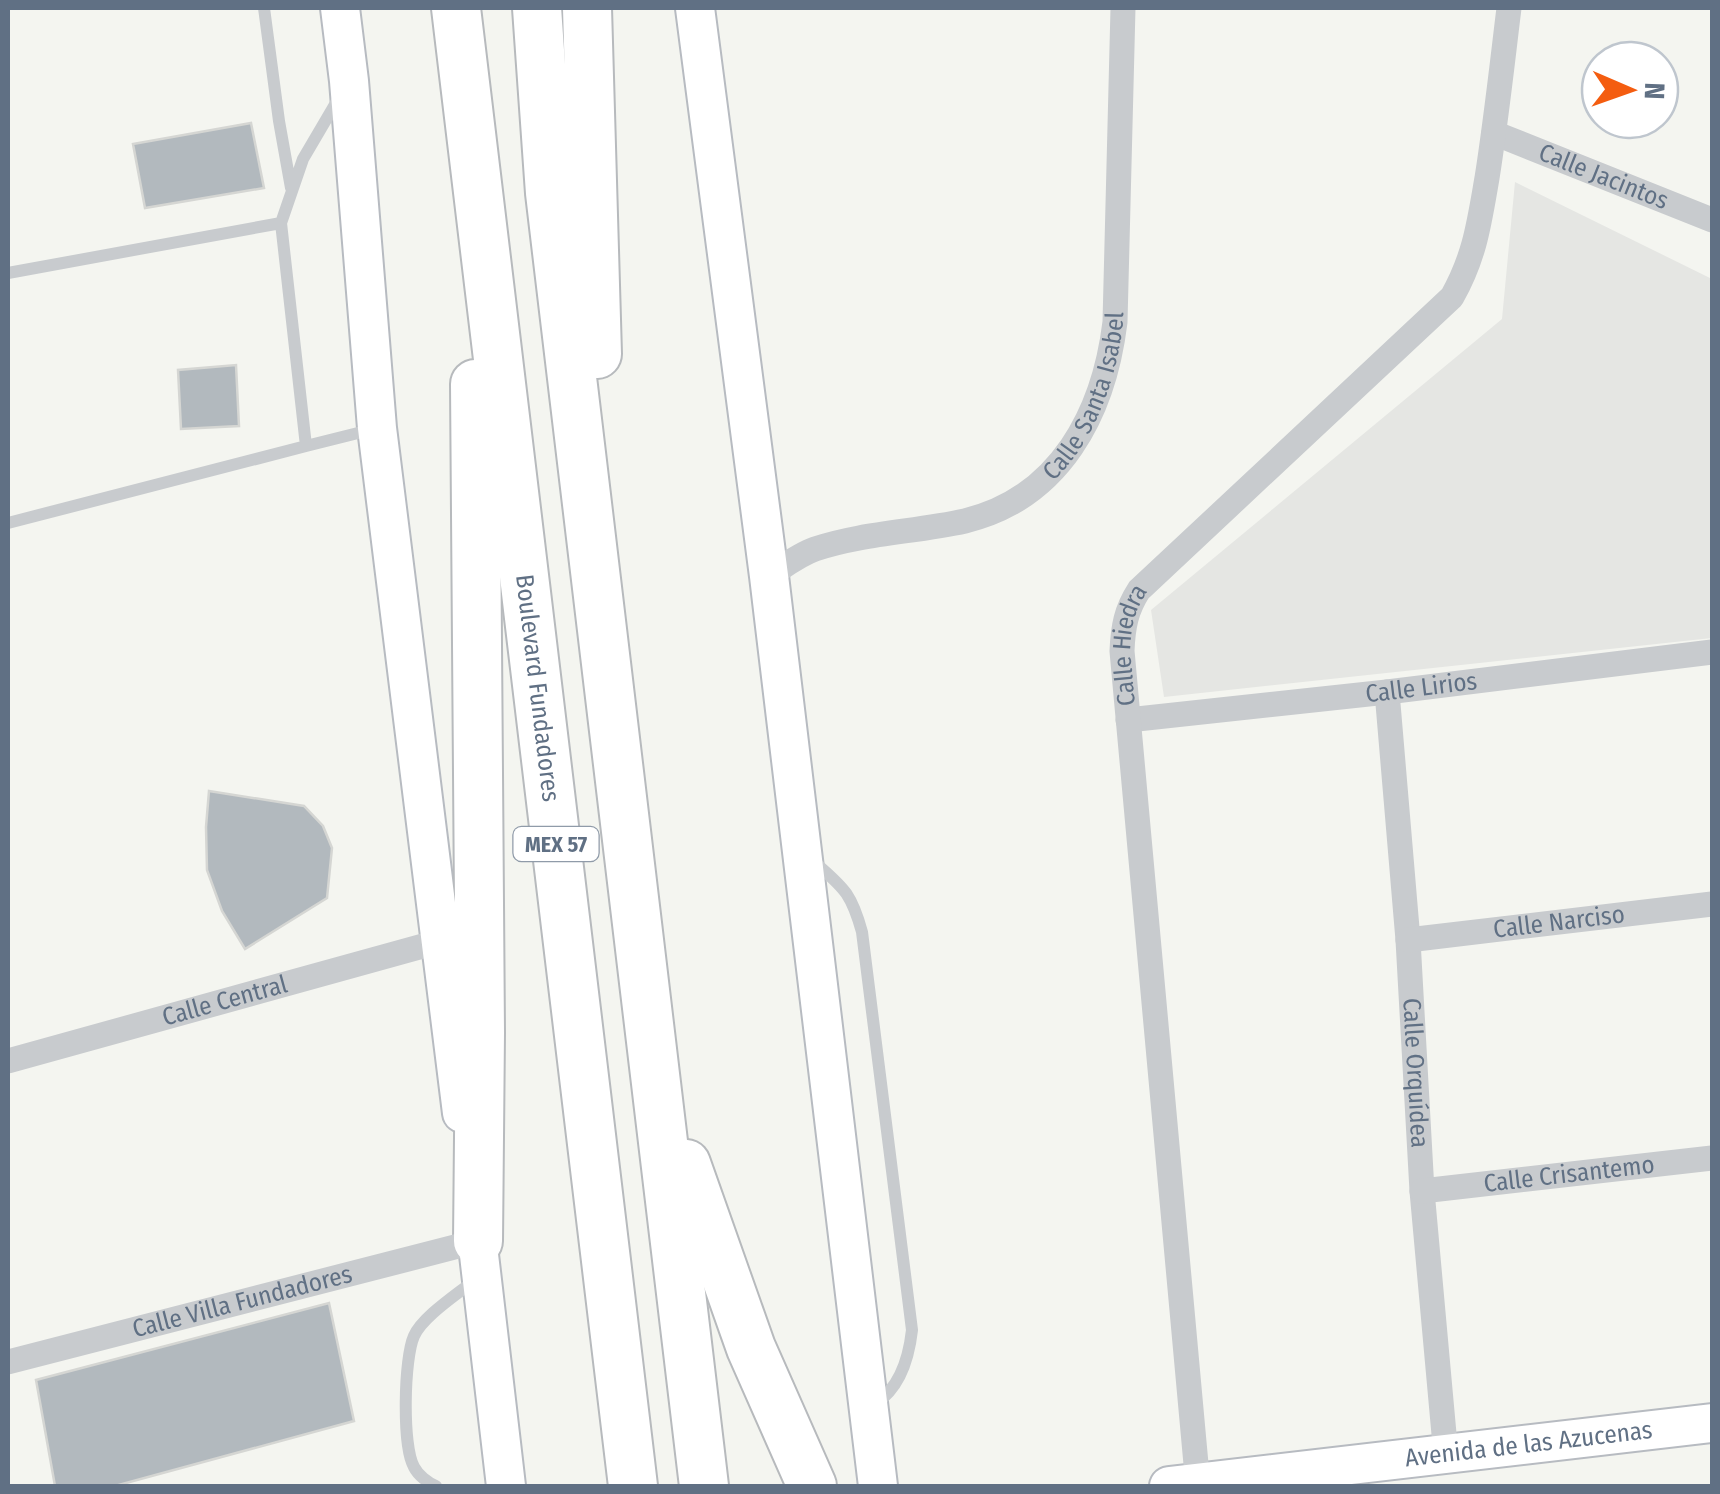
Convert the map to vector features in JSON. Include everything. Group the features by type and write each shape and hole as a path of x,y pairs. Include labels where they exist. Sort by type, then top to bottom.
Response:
{"highway":[{"name":"Boulevard Fundadores","path":"456,8 632,1486"},
{"name":"MEX 57","path":"538,8 550,193 704,1486"},
{"path":"587,8 607,682"},
{"path":"479,200 474,341 480,1258"},
{"path":"658,1081 752,1348 812,1486"}],"main road":[{"path":"340,8 377,428 506,1486"},
{"path":"694,8 769,576 878,1486"},
{"name":"Avenida de las Azucenas","path":"1188,1486 1712,1422"}],"street":[{"name":"Calle Santa Isabel","path":"769,576 812,550 967,520 1008,505 1040,484 1071,449 1105,376 1115,322 1123,8"},
{"name":"Calle Hiedra","path":"1188,1486 1122,628 1128,608 1140,590 1452,297 1476,244 1509,8"},
{"name":"Calle Jacintos","path":"1494,133 1712,220"},
{"name":"Calle Lirios","path":"1128,720 1712,652"},
{"name":"Calle Orquídea","path":"1386,692 1408,940 1422,1191 1446,1456"},
{"name":"Calle Narciso","path":"1408,940 1712,904"},
{"name":"Calle Central","path":"8,1060 441,941"},
{"name":"Calle Crisantemo","path":"1422,1191 1712,1158"},
{"name":"Calle Villa Fundadores","path":"8,1362 480,1258"}],"lane":[{"path":"264,8 278,121 292,190"},
{"path":"306,446 282,223 302,160 349,81"},
{"path":"8,272 282,223"},
{"path":"8,522 377,428"},
{"path":"802,851 842,886 855,905 862,932 910,1311 910,1352 883,1398 868,1408"},
{"path":"436,1486 414,1468 408,1448 408,1354 414,1334 480,1258"}],"shaded area":[{"path":"1515,182 1712,279 1712,638 1164,697 1151,610 1502,319"}],"building":[{"path":"251,123 264,188 145,208 133,144"},
{"path":"236,365 239,426 181,429 178,370"},
{"path":"209,791 304,806 323,826 332,848 327,898 245,949 222,911 207,870"},
{"path":"329,1303 354,1421 115,1486 55,1486 36,1380"}]}
